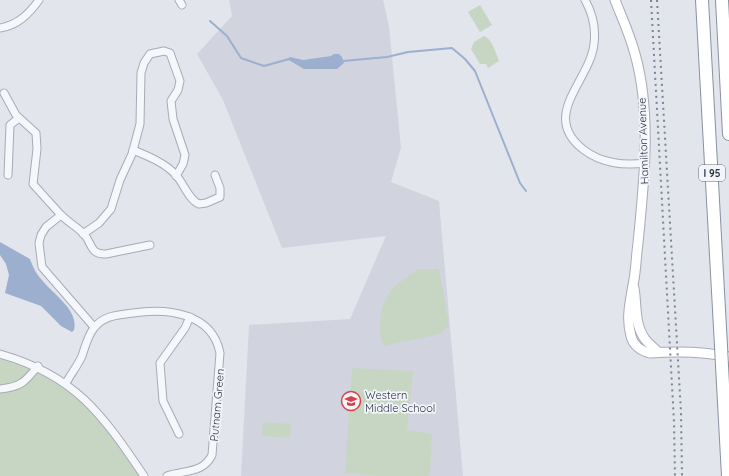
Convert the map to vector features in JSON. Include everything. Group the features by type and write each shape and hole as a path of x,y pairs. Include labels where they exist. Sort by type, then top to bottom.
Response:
{"highway":[{"name":"I 95","path":"702,0 721,346 726,362 728,476"},
{"path":"722,0 729,134"},
{"path":"727,105 729,71"}],"main road":[{"name":"Hamilton Avenue","path":"615,0 628,32 638,68 644,131 645,182 633,286 628,310 628,323 631,338 643,351 711,353 726,362"}],"street":[{"path":"0,28 10,26 25,17 39,0"},
{"path":"585,0 594,22 594,45 570,102 566,129 575,142 596,158 606,162 645,163"},
{"path":"83,234 99,223 111,209 120,180 133,150 140,115 141,73 144,63 151,53 168,51 179,79 179,87 171,103 176,131 185,155 183,164 176,176"},
{"path":"4,93 19,118 37,135 34,185 61,215 83,234 93,250 102,254 150,245"},
{"path":"8,175 10,125 19,118"},
{"path":"133,150 160,163 176,176 194,201 202,204 220,196 220,188 215,174"},
{"path":"61,215 44,229 41,235 39,243 42,267 94,327 80,360 66,382"},
{"name":"Putnam Green","path":"94,327 110,316 151,310 167,311 190,317 207,327 216,340 220,353 212,452 208,461 198,469 167,476"},
{"path":"179,434 162,397 160,363 185,328 190,317"},
{"path":"0,354 38,366 66,382 101,416 144,476"},
{"path":"0,389 16,387 21,384 38,366"}],"shaded area":[{"path":"229,0 383,0 389,26 401,148 391,182 439,201 463,476 241,476 249,325 350,319 386,236 282,248 223,100 197,54 232,16"}],"green space":[{"path":"480,5 492,25 480,32 468,12"},
{"path":"484,36 491,43 499,61 488,68 486,64 480,64 471,49 474,42"},
{"path":"418,269 439,269 449,325 440,334 384,346 380,331 380,324 382,308 385,301 393,288"},
{"path":"0,358 36,370 62,384 98,419 139,476 0,476"},
{"path":"352,368 413,371 407,430 432,434 430,474 428,476 379,476 345,473"},
{"path":"263,422 291,424 290,438 262,436"}],"water":[{"path":"334,54 339,54 344,63 337,69 304,69 287,59 290,57 303,60 331,56"},
{"path":"0,242 30,259 38,275 69,309 75,323 74,330 72,332 61,326 41,306 5,293 9,275 6,264 0,255"}],"waterway":[{"path":"210,21 227,36 241,58 264,66 289,59"},
{"path":"343,61 387,57 408,52 452,48 465,59 475,71 520,183 526,191"}],"railway":[{"path":"651,0 674,422 675,476"},
{"path":"657,0 681,412 682,476"}],"place":[{"name":"Western Middle School","path":"351,401"}]}
